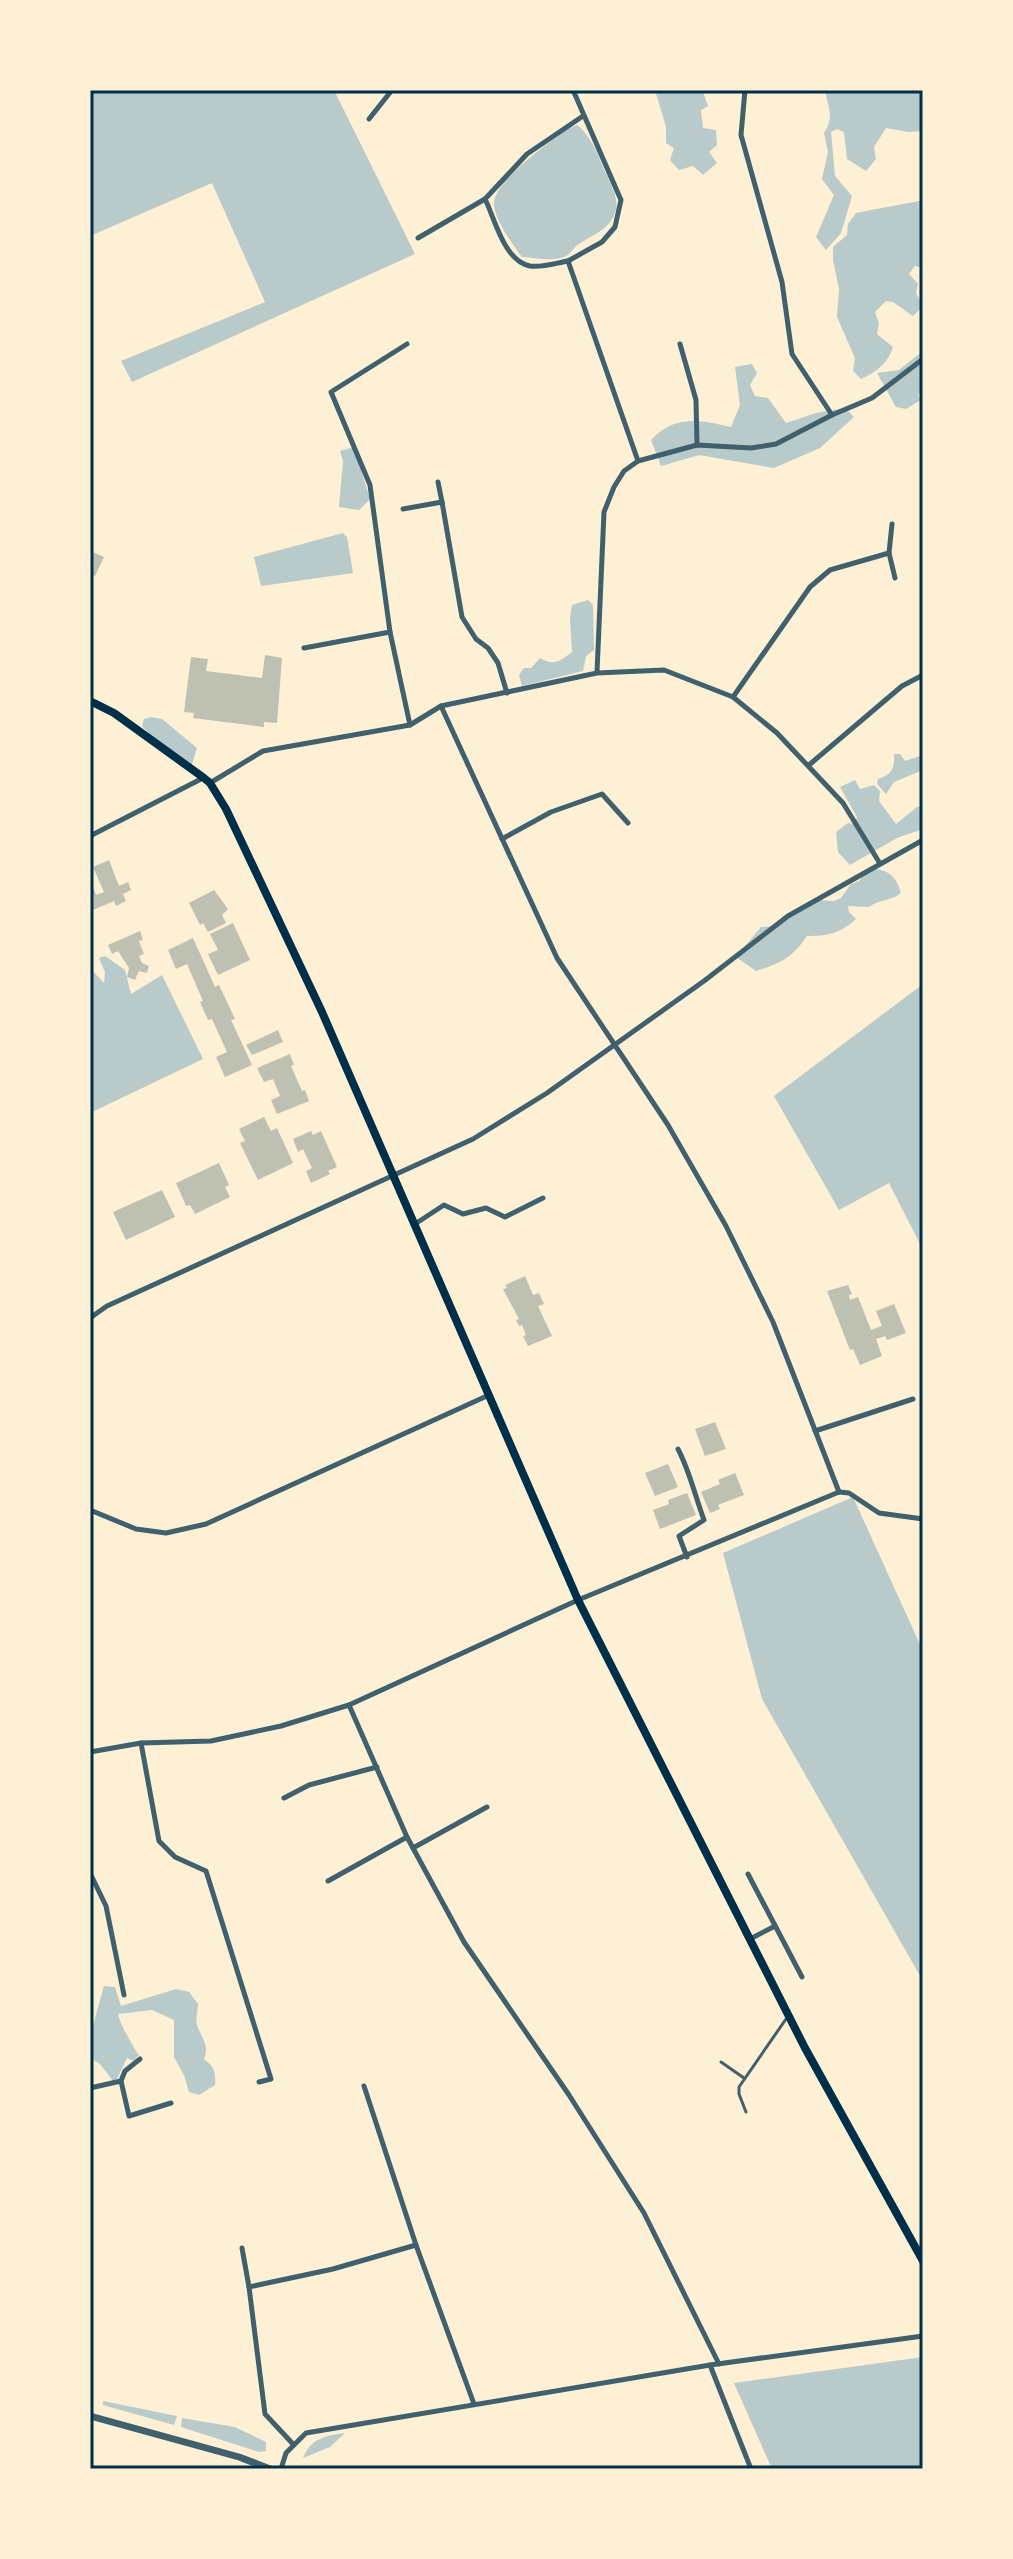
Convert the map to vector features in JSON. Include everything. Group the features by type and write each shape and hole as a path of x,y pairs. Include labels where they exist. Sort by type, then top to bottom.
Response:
{"main road":[{"path":"90,701 114,713 207,780 226,809 278,916 578,1600 789,2016 923,2261"}],"street":[{"path":"369,119 392,90"},
{"path":"485,199 505,244 524,264 533,267 568,261 602,242 615,227 621,200 573,90"},
{"path":"745,90 741,135 782,282 792,354 832,415"},
{"path":"418,238 485,199 527,154 583,116"},
{"path":"568,261 638,461"},
{"path":"407,344 331,392 370,485 390,632 410,725"},
{"path":"680,344 696,400 697,445"},
{"path":"597,673 604,512 624,471 638,461 697,445 751,448 776,444 872,398 923,359"},
{"path":"438,482 462,617 476,639 488,648 498,663 507,693"},
{"path":"403,509 442,502"},
{"path":"892,524 889,553 895,578"},
{"path":"733,697 810,587 830,570 889,553"},
{"path":"304,648 390,632"},
{"path":"90,836 263,751 410,725 441,706 597,673 664,670 733,697 777,733 843,803 879,862"},
{"path":"809,765 902,686 923,675"},
{"path":"441,706 557,958 668,1125 726,1226 773,1322 839,1492"},
{"path":"502,839 551,812 602,794 628,823"},
{"path":"90,1318 107,1306 473,1139 547,1093 788,916 879,862 923,840"},
{"path":"414,1224 444,1205 463,1214 486,1208 505,1217 543,1198"},
{"path":"90,1510 136,1529 166,1533 206,1524 490,1395"},
{"path":"815,1431 913,1399"},
{"path":"678,1449 691,1474 691,1484 704,1520 679,1536 687,1557"},
{"path":"90,1752 141,1743 211,1741 281,1726 349,1705 578,1600 839,1492 849,1493 879,1513 923,1519"},
{"path":"349,1705 407,1837 464,1942 569,2095 644,2213 719,2364"},
{"path":"141,1743 159,1841 175,1857 206,1871 271,2079 259,2082"},
{"path":"284,1798 309,1785 378,1767"},
{"path":"413,1848 487,1807"},
{"path":"328,1881 407,1837"},
{"path":"90,1873 106,1906 124,1995"},
{"path":"748,1874 802,1977"},
{"path":"750,1939 775,1926"},
{"path":"140,2059 125,2071 121,2081 129,2116 171,2103"},
{"path":"90,2088 121,2081"},
{"path":"364,2086 416,2245 474,2404"},
{"path":"249,2287 333,2269 416,2245"},
{"path":"242,2248 265,2414 293,2444"},
{"path":"281,2469 286,2453 306,2433 710,2365 923,2336"},
{"path":"710,2365 751,2469"},
{"path":"90,2416 239,2457 270,2469"}],"lane":[{"path":"746,2112 739,2094 744,2078 789,2016"},
{"path":"721,2062 744,2078"}],"shaded area":[{"path":"90,90 334,90 415,254 132,382 121,361 265,302 212,183 90,236"},
{"path":"655,90 703,92 708,106 701,110 703,128 716,130 717,145 709,152 717,163 703,175 693,166 679,170 670,160 674,148 666,143 666,127"},
{"path":"825,90 923,90 923,131 886,128 874,147 876,159 866,171 847,159 844,132 837,129 831,132 835,176 852,196 841,233 826,250 816,237 834,195 822,179 828,152 824,133 830,117"},
{"path":"577,125 593,144 616,199 616,209 605,228 566,256 550,259 522,257 497,216 494,203 497,194 524,163 567,129"},
{"path":"923,198 923,268 915,266 909,274 918,284 916,293 923,306 913,316 893,302 886,301 875,312 879,323 877,334 893,347 881,366 861,379 853,371 855,358 837,317 839,289 833,247 847,235 848,224 856,213"},
{"path":"923,351 923,390 918,395 921,400 906,409 896,407 877,373 899,370"},
{"path":"752,364 757,373 750,385 755,396 768,398 786,423 845,408 854,417 820,448 774,468 699,455 661,466 651,440 669,426 698,421 731,427 740,405 735,367"},
{"path":"354,447 370,499 359,510 339,507 343,461 340,451"},
{"path":"343,533 347,537 353,573 261,586 254,557"},
{"path":"588,600 593,605 594,650 586,656 583,671 522,686 519,675 524,668 531,668 540,658 556,662 572,652 572,605"},
{"path":"144,719 162,719 197,748 192,764 181,767 142,726"},
{"path":"894,754 900,754 905,761 923,755 923,770 894,782 886,794 877,784 878,779 892,770"},
{"path":"855,780 860,789 874,785 880,791 879,801 896,824 917,807 923,806 923,829 897,838 850,865 838,852 836,832 848,823 854,824 857,817 840,787"},
{"path":"870,868 890,874 901,893 869,907 848,906 856,919 845,928 834,933 807,936 791,955 772,965 756,971 736,957 761,927 776,926 815,900 834,901 841,898 851,884 859,881"},
{"path":"105,956 125,970 131,994 162,975 203,1059 90,1113 90,968 104,983 105,972 99,958"},
{"path":"923,984 923,1250 889,1183 839,1210 774,1096"},
{"path":"853,1497 923,1651 923,1981 762,1699 723,1553"},
{"path":"104,1986 115,1987 121,2006 176,1989 189,1992 198,2004 196,2023 205,2046 204,2059 214,2070 215,2085 199,2095 189,2092 174,2057 174,2020 152,2010 118,2014 139,2055 133,2061 127,2058 113,2081 100,2064 90,2058 90,2036"},
{"path":"923,2357 923,2469 772,2469 734,2383"},
{"path":"103,2401 177,2416 174,2425 103,2405"},
{"path":"182,2418 235,2427 266,2442 266,2451 259,2452 181,2427"},
{"path":"345,2433 330,2447 303,2458 310,2446 320,2439"}],"building":[{"path":"90,551 104,557 95,576 90,574"},
{"path":"265,655 282,658 277,723 264,722 264,727 193,718 194,713 184,712 191,657 208,659 206,671 262,678"},
{"path":"109,860 119,886 128,882 131,890 123,894 126,901 116,906 114,901 93,910 90,888 93,887 96,895 104,892 93,867"},
{"path":"214,890 228,909 222,915 226,923 208,932 203,923 200,925 189,903"},
{"path":"233,923 250,960 218,975 208,954 218,950 210,934"},
{"path":"140,931 143,940 139,941 144,954 139,956 142,963 149,966 147,973 139,971 135,980 127,977 129,968 118,951 112,954 108,945"},
{"path":"193,938 215,987 219,985 235,1019 231,1020 252,1065 225,1077 216,1057 227,1052 212,1019 208,1020 187,964 176,969 168,950"},
{"path":"278,1030 283,1042 252,1055 246,1045"},
{"path":"290,1054 294,1065 291,1066 309,1101 277,1114 271,1100 280,1096 273,1079 264,1082 257,1068"},
{"path":"264,1117 271,1131 277,1128 293,1163 258,1180 240,1143 245,1141 239,1129"},
{"path":"311,1131 313,1135 321,1131 337,1167 311,1183 306,1171 312,1168 303,1149 298,1152 293,1139"},
{"path":"219,1163 229,1185 225,1187 230,1197 195,1214 190,1205 186,1206 176,1183"},
{"path":"162,1190 175,1217 126,1240 113,1212"},
{"path":"525,1276 533,1295 539,1293 544,1304 538,1306 552,1336 528,1346 522,1325 519,1326 516,1320 519,1319 503,1289 507,1288 505,1285"},
{"path":"848,1285 852,1294 849,1295 850,1300 858,1297 871,1330 882,1326 876,1311 894,1304 906,1333 887,1340 885,1336 876,1339 882,1356 860,1365 853,1349 850,1350 827,1291"},
{"path":"715,1422 726,1449 705,1456 695,1429"},
{"path":"668,1464 678,1487 655,1496 645,1473"},
{"path":"735,1473 744,1495 718,1505 720,1509 710,1513 701,1492"},
{"path":"687,1493 696,1515 660,1529 653,1510"}]}
